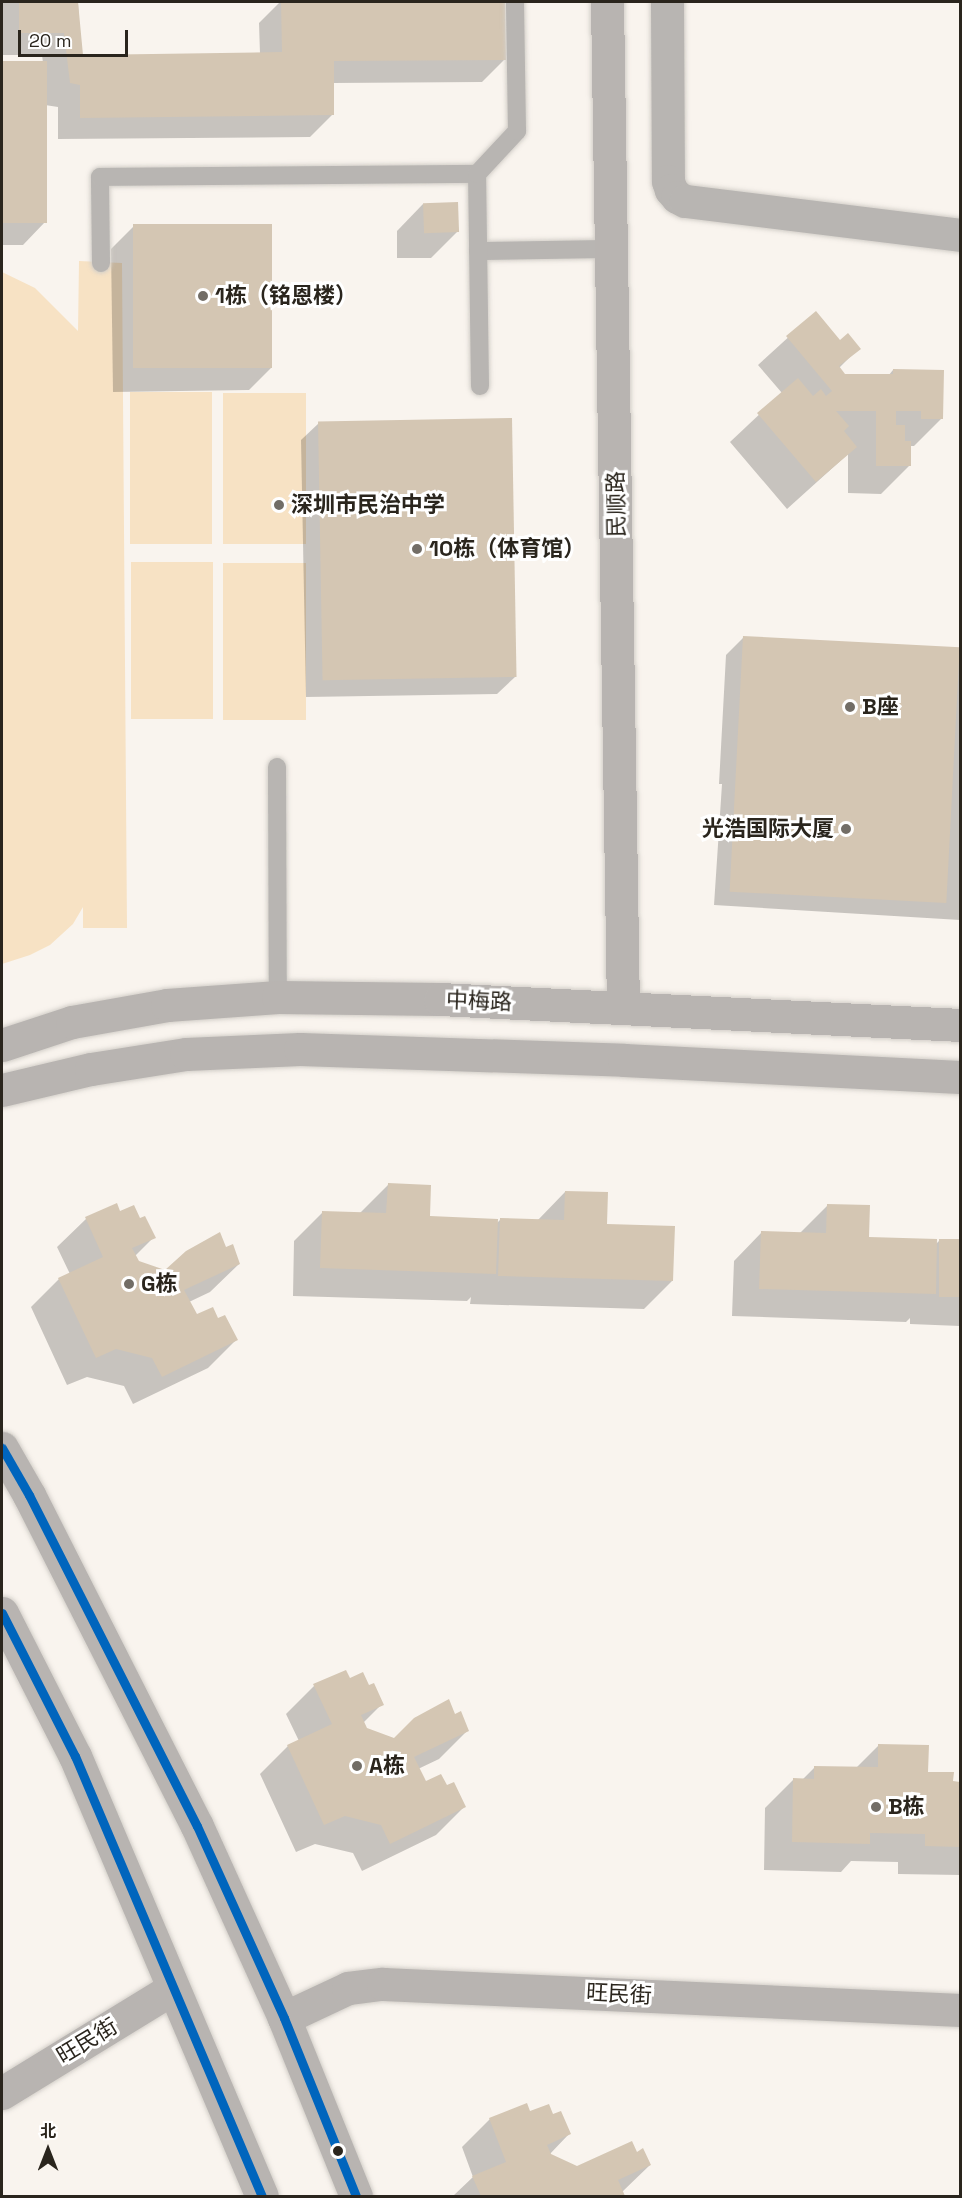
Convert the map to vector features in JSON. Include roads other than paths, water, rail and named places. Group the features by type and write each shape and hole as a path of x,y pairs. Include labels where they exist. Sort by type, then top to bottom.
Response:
{"main road":[{"name":"民顺路","path":"607,2 623,1007"},
{"name":"中梅路","path":"2,1045 72,1022 157,1007 278,997 440,999 960,1025"},
{"path":"6,1090 91,1069 186,1054 300,1049 624,1060 960,1077"},
{"path":"2,1448 29,1496 197,1826 284,2018 356,2196"},
{"path":"2,1613 75,1756 172,1989 262,2196"},
{"name":"旺民街","path":"284,2018 348,1988 382,1984 960,2010"},
{"name":"旺民街","path":"2,2093 172,1989"}],"street":[{"path":"667,2 668,181 677,197 685,201 960,235"}],"lane":[{"path":"480,386 477,174 517,131 515,2"},
{"path":"101,263 100,177 477,174"},
{"path":"478,251 611,249"},
{"path":"277,768 278,997"}],"place":[{"name":"1栋（铭恩楼）","path":"203,296"},
{"name":"深圳市民治中学","path":"279,505"},
{"name":"10栋（体育馆）","path":"417,549"},
{"name":"B座","path":"850,707"},
{"name":"光浩国际大厦","path":"846,829"},
{"name":"G栋","path":"129,1284"},
{"name":"A栋","path":"357,1766"},
{"name":"B栋","path":"876,1807"}]}
